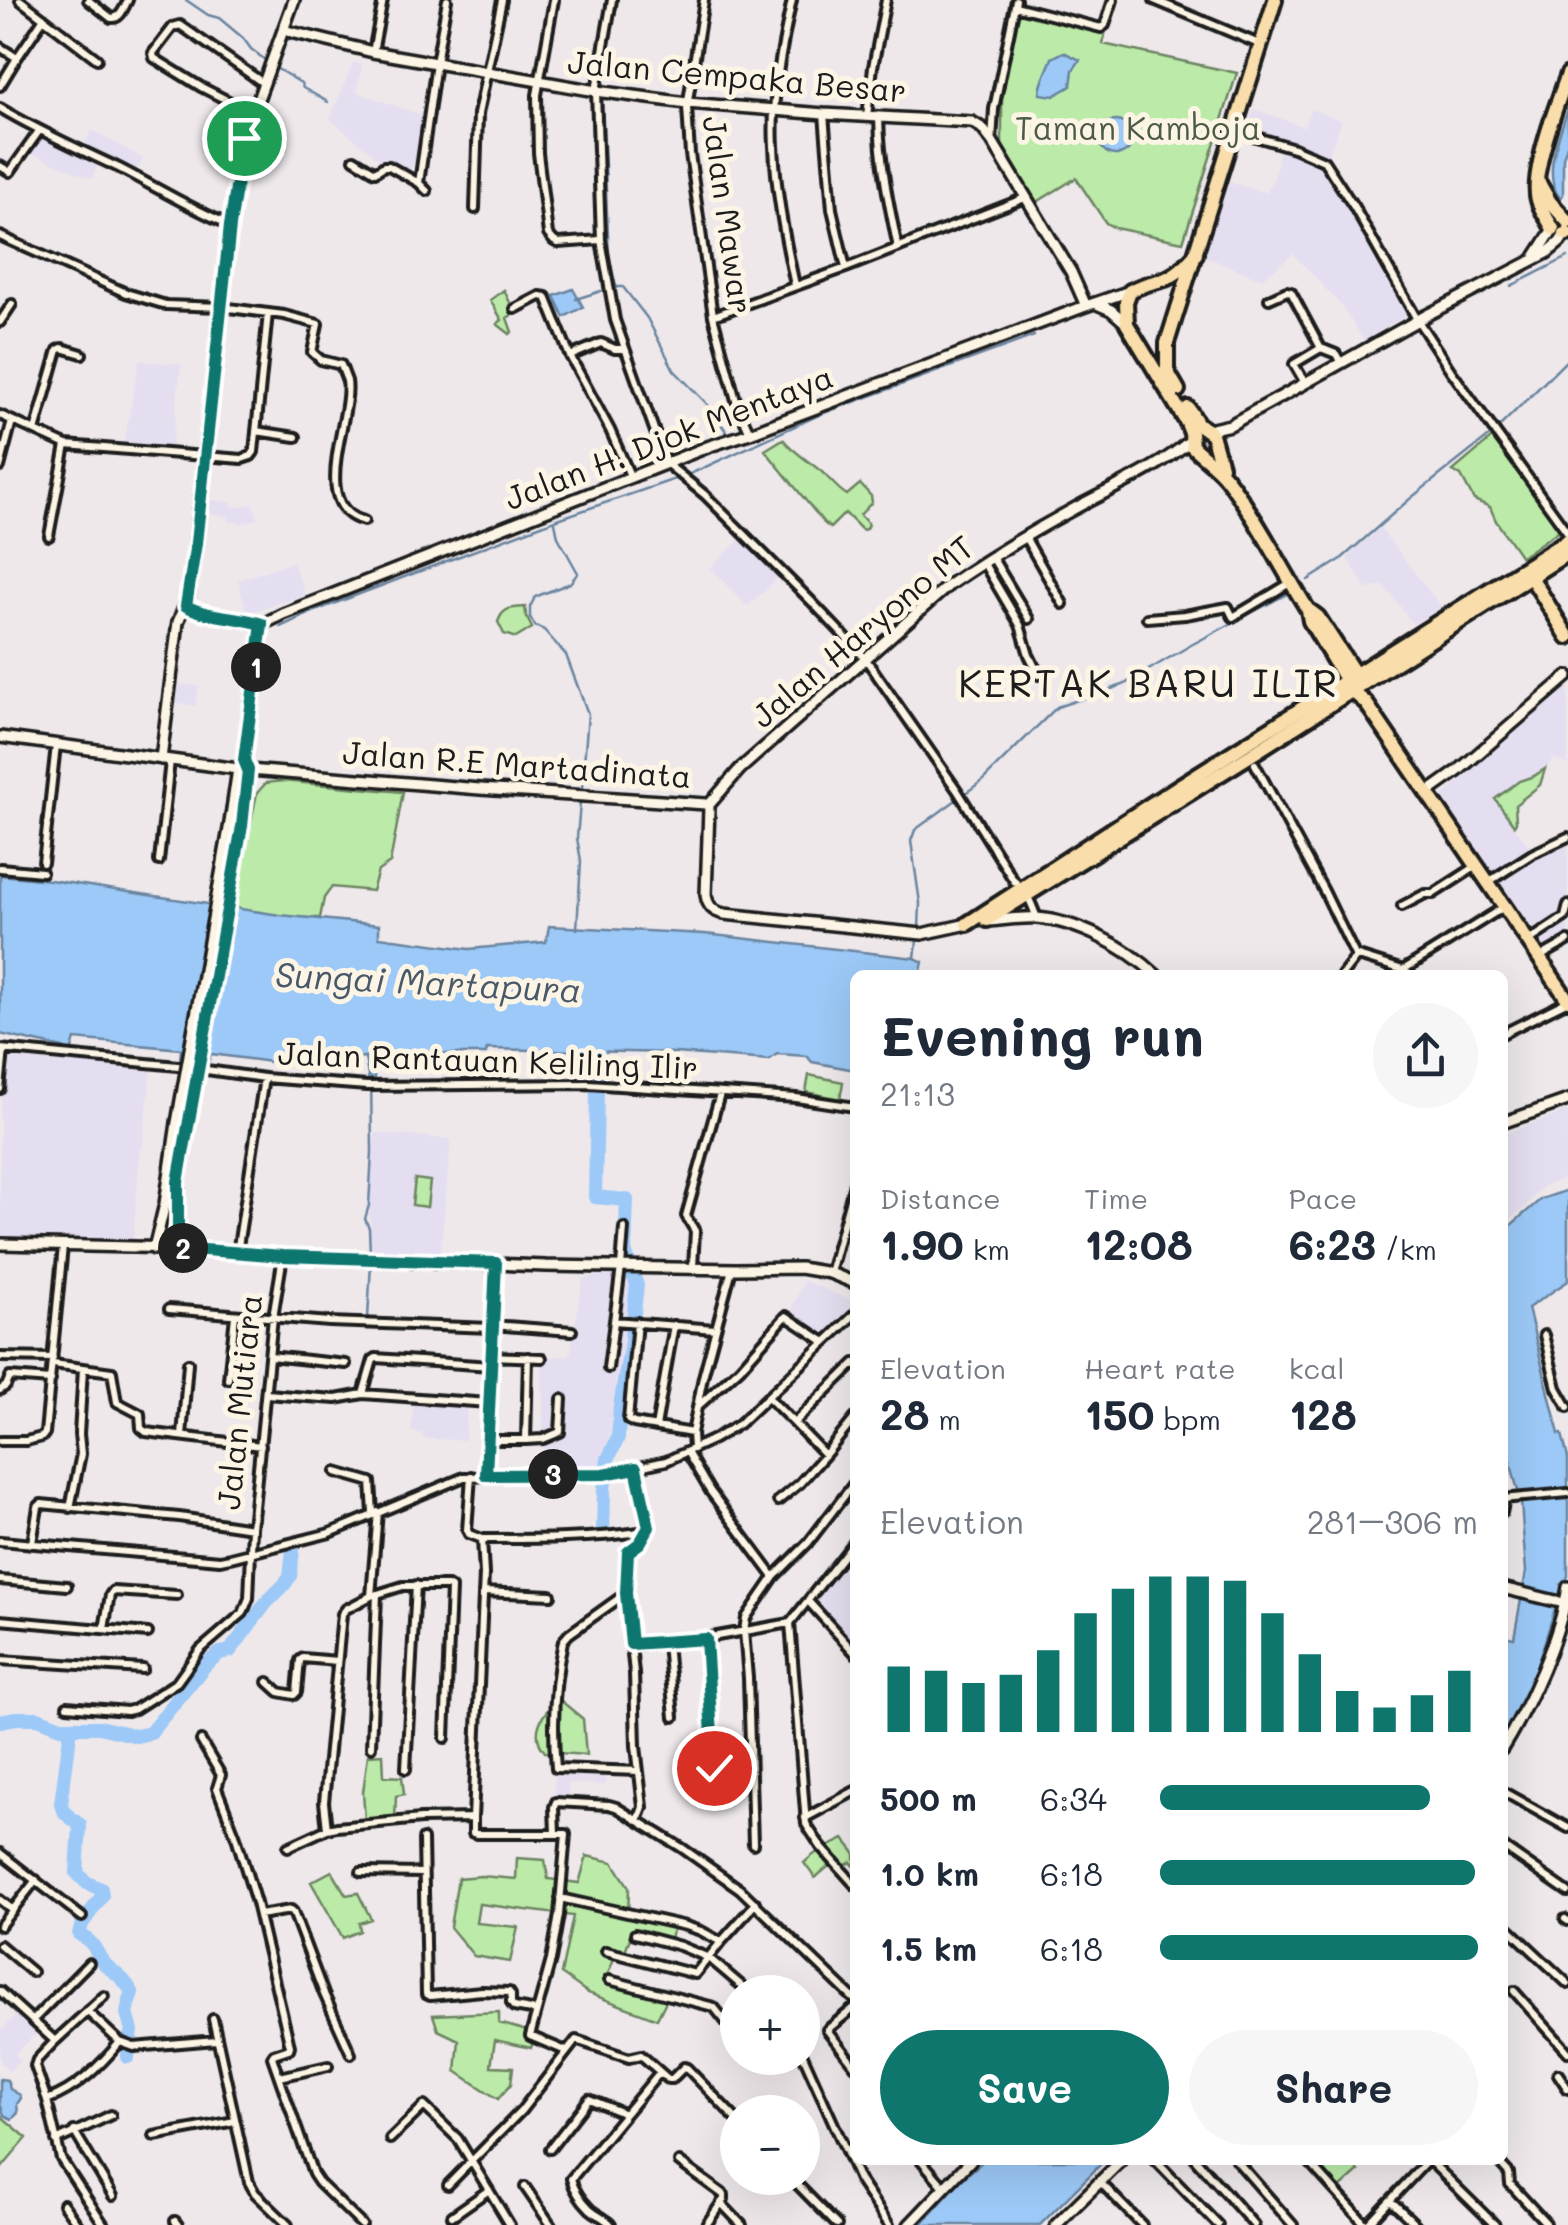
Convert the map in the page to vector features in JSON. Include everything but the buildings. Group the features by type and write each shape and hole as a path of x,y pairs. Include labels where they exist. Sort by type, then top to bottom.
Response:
{"highway":[{"path":"1205,445 1167,371 1167,344 1275,0"},
{"path":"1565,227 1537,180 1546,136 1568,74"},
{"path":"1164,280 1196,254"},
{"path":"1183,296 1164,280 1153,280 1130,292 1126,302 1127,324 1136,341 1308,610 1318,617 1366,703 1568,1001"},
{"path":"1136,341 1167,344"},
{"path":"967,924 1249,753 1512,575 1532,570 1568,537"},
{"path":"1354,683 1532,570 1568,553"},
{"path":"1532,570 1568,638"},
{"path":"984,921 1019,891"}],"street":[{"path":"20,0 97,59"},
{"path":"88,0 112,18 119,16 128,0"},
{"path":"373,52 383,0"},
{"path":"419,182 448,0"},
{"path":"475,209 477,123 502,0"},
{"path":"554,0 538,88 538,153 548,234 558,243 601,240"},
{"path":"612,0 596,96 601,240 608,292 623,349 666,463 770,559 864,658 957,790 1037,918"},
{"name":"Jalan Mawar","path":"704,0 687,108 713,316 737,404 750,433"},
{"path":"792,0 774,110 774,145 778,198 794,285"},
{"path":"867,116 886,0"},
{"path":"1113,0 1101,28 1015,3 994,108 992,141 1091,305 1118,315 1127,324"},
{"path":"1154,0 1261,45"},
{"path":"159,861 178,622 186,606 194,560 230,226 244,138 291,1"},
{"path":"0,86 44,18"},
{"path":"252,113 201,87 152,55 173,27 180,26 262,84"},
{"name":"Jalan Cempaka Besar","path":"284,30 373,52 488,73 538,88 687,108 967,120 978,124 992,141"},
{"path":"0,47 17,58"},
{"path":"0,108 230,226"},
{"path":"824,114 832,208 846,268"},
{"path":"879,118 887,197 898,248"},
{"path":"1235,130 1324,160 1418,321 1568,537"},
{"path":"0,166 10,172 39,131"},
{"path":"354,159 375,172 390,166 419,182 427,192"},
{"path":"713,316 1026,198"},
{"name":"Jalan Haryono MT","path":"708,806 740,769 864,658 987,559 1170,459 1205,445 1230,425 1554,249 1565,227"},
{"path":"0,236 146,300 268,313 318,324 312,352 321,360 341,365 348,384 335,463 340,502 347,514 364,521"},
{"name":"Jalan H. Djok Mentaya","path":"262,624 666,463 1130,292"},
{"path":"1269,299 1291,292 1321,348 1336,354 1341,363"},
{"path":"515,310 540,296 546,297 570,356 631,478"},
{"path":"0,322 12,304"},
{"path":"0,415 66,444 249,457 254,452 268,313"},
{"path":"570,356 601,343 623,349"},
{"path":"1305,383 1294,364 1321,348"},
{"path":"35,431 58,350 82,354"},
{"path":"0,467 12,420"},
{"path":"256,431 296,437"},
{"path":"49,536 66,444"},
{"path":"1025,537 1063,604"},
{"path":"987,559 1030,619"},
{"path":"987,559 1020,625 1039,675"},
{"path":"1146,618 1228,607 1233,617 1292,582"},
{"path":"154,1248 242,826 244,766 262,624 200,613 186,606"},
{"path":"1427,794 1568,676"},
{"name":"Jalan R.E Martadinata","path":"0,737 166,760 708,806 706,895 708,904 724,914 922,934 984,921 1037,918 1072,926 1112,943 1150,970"},
{"path":"0,868 42,868 56,746"},
{"path":"1249,753 1356,957 1400,970"},
{"path":"178,1248 182,1124 230,823 244,766"},
{"path":"1488,882 1568,837"},
{"path":"1402,906 1434,894 1476,866"},
{"path":"1019,891 1021,919"},
{"path":"1529,940 1565,917 1568,905"},
{"path":"1410,970 1505,906"},
{"path":"1540,958 1568,941"},
{"path":"1346,970 1356,957"},
{"path":"1508,1031 1568,1001"},
{"path":"0,1089 2,1050"},
{"name":"Jalan Rantauan Keliling Ilir","path":"2,1050 372,1086 589,1084 796,1098 850,1106"},
{"path":"237,1253 264,1078"},
{"path":"692,1268 695,1231 686,1216 720,1094"},
{"path":"1508,1121 1568,1100"},
{"path":"830,1272 850,1198"},
{"path":"608,1368 624,1267 624,1228"},
{"path":"0,1244 624,1267 800,1268 830,1272 850,1281"},
{"path":"0,1441 44,1436 62,1246"},
{"name":"Jalan Mutiara","path":"67,1706 130,1711 173,1685 200,1650 243,1613 248,1603 273,1319 283,1256"},
{"path":"486,1475 496,1263"},
{"path":"732,1269 690,1450 710,1491 774,1577"},
{"path":"168,1309 273,1319 572,1331"},
{"path":"228,1378 236,1316"},
{"path":"697,1407 740,1368 786,1316 826,1342"},
{"path":"614,1321 716,1329"},
{"path":"0,1541 220,1560 330,1533 457,1479 607,1473 666,1462 739,1424 850,1321"},
{"path":"633,1322 627,1417 634,1423 692,1433"},
{"path":"656,1427 674,1325"},
{"path":"1544,1335 1556,1388 1568,1407"},
{"path":"270,1356 346,1364"},
{"path":"491,1356 542,1358"},
{"path":"0,1357 53,1361 114,1374 116,1402 140,1414 141,1428 146,1432 261,1446"},
{"path":"526,1440 528,1357"},
{"path":"363,1394 376,1358 491,1366"},
{"path":"182,1436 188,1363"},
{"path":"794,1423 850,1368"},
{"path":"70,1508 81,1454 83,1369"},
{"path":"0,1390 10,1377 51,1380"},
{"path":"266,1394 336,1399 363,1394 488,1403"},
{"path":"768,1397 825,1455"},
{"path":"487,1440 543,1439 558,1434 562,1399"},
{"path":"778,1501 800,1483 850,1424"},
{"path":"636,1468 649,1525 640,1543 628,1552 626,1593 643,1808 638,1821"},
{"path":"336,1472 370,1482 375,1512 371,1747"},
{"path":"471,1476 466,1530 472,1536 603,1537 648,1531"},
{"path":"753,1844 744,1631 749,1611 850,1488"},
{"path":"1508,1498 1568,1493"},
{"path":"32,1544 39,1504 252,1528"},
{"path":"482,1538 473,1833 567,1836 551,1960 530,2036 566,2051"},
{"path":"631,1644 706,1639 790,1623 850,1547"},
{"path":"0,1580 67,1586"},
{"path":"406,1769 416,1586"},
{"path":"1508,1739 1534,1688 1567,1604 1568,1587"},
{"path":"327,1829 324,1802 344,1611 393,1588 451,1588 445,1738"},
{"path":"1508,1590 1567,1604"},
{"path":"104,1629 113,1591 176,1595"},
{"path":"483,1592 552,1595"},
{"path":"626,1593 563,1642 553,1740 556,1768 640,1771"},
{"path":"808,1601 850,1647"},
{"path":"0,1620 148,1632"},
{"path":"790,1623 805,1818 812,1835 850,1879"},
{"path":"706,1639 714,1768"},
{"path":"666,1643 674,1716"},
{"path":"0,1660 143,1669"},
{"path":"268,1682 279,1692 294,1695 300,1660 338,1661"},
{"path":"201,1740 221,1775 217,1788 259,1915 290,2046 273,2056 280,2078 313,2174 362,2225"},
{"path":"805,1818 850,1794"},
{"path":"1508,1795 1568,1828"},
{"path":"555,1833 556,1802 609,1805 638,1821 728,1879 850,1999"},
{"path":"288,1847 327,1829 472,1818"},
{"path":"423,1839 426,1994 507,1991 514,2007 538,2011"},
{"path":"1508,1850 1568,1892"},
{"path":"0,1853 82,1917"},
{"path":"361,1872 422,1873"},
{"path":"0,1926 36,1880"},
{"path":"560,1898 701,1930 721,1942"},
{"path":"0,1900 13,1910"},
{"path":"606,1951 694,1974 756,1903"},
{"path":"259,1915 293,1912 351,2054"},
{"path":"1508,1928 1568,1984"},
{"path":"634,1934 709,1958 728,1975"},
{"path":"0,1946 32,1972"},
{"path":"33,2020 89,1963"},
{"path":"609,1980 714,2007 720,2015"},
{"path":"0,1991 55,2040"},
{"path":"1514,1992 1568,2052"},
{"path":"104,1996 55,2040 35,2066 68,2172 104,2225"},
{"path":"850,2009 827,2030 850,2060"},
{"path":"87,2011 131,2047 216,2040"},
{"path":"213,2020 248,2182 288,2225"},
{"path":"448,2185 521,2111 573,2041 629,2058 642,2055 670,2080 684,2068 689,2069 720,2101"},
{"path":"47,2100 66,2093 83,2080 121,2042"},
{"path":"280,2078 328,2066"},
{"path":"610,2222 592,2210 570,2182 660,2072"},
{"path":"1558,2074 1568,2089"},
{"path":"812,2075 850,2162"},
{"path":"550,2149 590,2099 625,2114"},
{"path":"390,2140 424,2106 451,2130 510,2225"},
{"path":"56,2141 111,2115"},
{"path":"154,2136 235,2122"},
{"path":"74,2131 114,2196"},
{"path":"678,2162 723,2194 724,2199 706,2225"},
{"path":"851,2165 889,2225"},
{"path":"925,2165 944,2187"},
{"path":"909,2225 966,2165"},
{"path":"1063,2223 1117,2165"},
{"path":"1160,2165 1218,2225"},
{"path":"1200,2165 1254,2225"},
{"path":"1240,2165 1294,2225"},
{"path":"1312,2165 1367,2225 1423,2165"},
{"path":"1433,2165 1495,2225"},
{"path":"1501,2165 1509,2174 1510,2184 1546,2224"},
{"path":"1100,2182 1142,2225"},
{"path":"524,2187 551,2225"},
{"path":"452,2216 489,2190"},
{"path":"808,2195 837,2225"},
{"path":"1391,2201 1416,2225"},
{"path":"63,2204 78,2225"},
{"path":"721,2204 742,2225"}],"shaded area":[{"path":"353,63 362,64 357,92 423,116 421,152 405,177 330,119"},
{"path":"1254,109 1304,127 1311,109 1342,121 1328,156 1247,130"},
{"path":"92,130 143,159 135,173 83,147"},
{"path":"38,137 98,163 92,179 27,151"},
{"path":"1280,148 1318,163 1352,211 1410,313 1364,341 1341,305 1293,254 1262,279 1201,255 1224,181 1267,193"},
{"path":"139,361 181,364 172,447 124,444"},
{"path":"208,499 237,507 253,504 258,519 229,522 229,517 205,512"},
{"path":"1380,528 1441,607 1413,624 1384,585 1366,589 1347,557"},
{"path":"743,537 780,572 747,606 710,568"},
{"path":"293,562 306,595 247,613 238,580"},
{"path":"178,684 199,686 195,706 176,703"},
{"path":"1568,684 1568,765 1555,758 1545,769 1519,781 1495,800 1536,856 1568,838 1568,940 1546,954 1444,795"},
{"path":"6,1057 151,1070 133,1243 0,1241 0,1112"},
{"path":"1568,1111 1568,1177 1543,1186 1508,1221 1508,1132"},
{"path":"375,1133 451,1139 440,1257 371,1254 369,1191"},
{"path":"629,1276 634,1285 605,1466 544,1470 542,1358 570,1355 583,1278"},
{"path":"804,1281 850,1300 850,1312 823,1336 789,1315"},
{"path":"414,1401 467,1404 465,1440 423,1439 422,1433 411,1432"},
{"path":"850,1553 850,1644 815,1602"},
{"path":"555,1769 606,1771 605,1785 569,1783 568,1801 554,1801"},
{"path":"21,2010 40,2030 15,2054 20,2060 9,2071 0,2061 0,2031"}],"green space":[{"name":"Taman Kamboja","path":"1019,10 1106,30 1103,44 1237,73 1183,242 1106,223 1076,178 1037,202 1002,146 1002,90"},
{"path":"504,290 515,313 507,318 510,334 497,324 502,320 490,300"},
{"path":"1492,438 1561,529 1521,557 1490,507 1474,500 1461,476 1453,471"},
{"path":"783,439 847,495 860,484 872,502 860,515 868,524 866,529 862,530 845,513 830,528 824,523 765,450"},
{"path":"525,607 532,628 516,638 504,634 498,622 502,613"},
{"path":"1545,769 1540,785 1515,805 1514,825 1495,799 1519,781"},
{"path":"282,781 403,792 390,863 378,871 372,891 332,887 324,898 320,918 275,918 233,908 257,793 266,783"},
{"path":"809,1075 843,1082 840,1099 806,1092"},
{"path":"415,1179 430,1181 427,1207 412,1205"},
{"path":"560,1700 583,1719 586,1755 545,1752 540,1745 540,1723"},
{"path":"383,1754 384,1776 402,1777 404,1794 396,1796 395,1820 365,1821 363,1792 368,1755"},
{"path":"844,1839 850,1847 850,1863 843,1867 835,1861 815,1878 804,1863"},
{"path":"587,1856 613,1862 629,1887 628,1916 675,1925 669,1940 633,1931 624,1953 616,1953 606,1979 668,1997 657,2019 588,1993 561,1974 573,1916 479,1904 476,1923 518,1927 510,1962 474,1956 450,1927 458,1878 516,1879 517,1858 545,1860 548,1879 579,1883"},
{"path":"332,1871 346,1895 358,1893 371,1919 359,1923 360,1931 343,1938 311,1882"},
{"path":"499,2012 499,2023 527,2031 534,2039 531,2048 495,2040 491,2066 513,2067 511,2084 498,2099 456,2071 459,2040 438,2030 433,2015"},
{"path":"0,2115 27,2138 0,2170"},
{"path":"1319,2165 1354,2165 1359,2171 1339,2189"}],"water":[{"path":"1064,52 1080,60 1073,70 1071,86 1054,96 1040,94 1052,58"},
{"path":"1568,109 1568,142 1560,198 1552,166"},
{"path":"1116,121 1128,126 1133,138 1128,150 1116,155 1104,150 1099,138 1104,126"},
{"path":"573,289 583,307 564,317 554,296"},
{"name":"Sungai Martapura","path":"0,875 280,915 379,925 379,937 469,949 546,942 549,926 705,934 923,962 921,970 850,970 850,1069 812,1062 807,1056 777,1054 769,1060 675,1053 487,1049 486,1054 374,1054 374,1082 369,1082 365,1057 278,1063 211,1054 208,1064 180,1060 181,1049 75,1039 71,1052 0,1034"},
{"path":"1568,1190 1568,1281 1528,1308 1568,1458 1568,1576 1539,1660 1508,1727 1508,1637 1514,1638 1526,1572 1521,1502 1508,1454 1508,1228 1541,1199"},
{"path":"0,2079 7,2080 10,2089 21,2098 18,2113 12,2119 4,2115 0,2104"},
{"path":"978,2165 1100,2165 1040,2225 921,2225"}],"waterway":[{"path":"186,0 219,18 274,67 328,102"},
{"path":"283,42 289,39 431,69"},
{"path":"438,70 534,87"},
{"path":"542,88 681,109 764,115"},
{"path":"602,100 609,258 616,286"},
{"path":"245,163 257,115"},
{"path":"1511,286 1568,257"},
{"path":"615,287 623,287 647,318 674,370 708,405 728,434"},
{"path":"576,299 601,291"},
{"path":"280,627 555,520 690,474 821,414 1034,336"},
{"path":"1498,428 1568,359"},
{"path":"1308,580 1340,560 1492,434"},
{"path":"555,522 558,537 578,573 570,583 535,597 530,617 566,655 588,714 582,788"},
{"path":"919,929 920,903 911,841 915,830 982,781 1057,707 1123,685 1289,593"},
{"path":"577,929 580,803"},
{"path":"915,958 917,940"},
{"path":"598,1036 595,1197 627,1200 625,1251 637,1285 618,1438 608,1459 603,1534"},
{"path":"370,1254 365,1219 372,1152 371,1078"},
{"path":"368,1319 371,1262"},
{"path":"0,1721 38,1718 61,1727 99,1727 137,1736 150,1733 206,1664 220,1653 230,1651 284,1585 290,1576 293,1550"},
{"path":"71,1727 61,1804 65,1813 80,1825 77,1873 101,1889 102,1896 79,1934 132,1992 127,2013 132,2031 128,2057"}],"district":[{"name":"KERTAK BARU ILIR","path":"1149,684"}],"route":[{"path":"244,138 230,226 186,606 200,613 262,624 244,760 248,770 242,826 178,1182 178,1248 283,1256 496,1263 486,1475 604,1474 636,1468 649,1527 640,1543 628,1552 626,1593 631,1644 706,1639 714,1768"}]}
